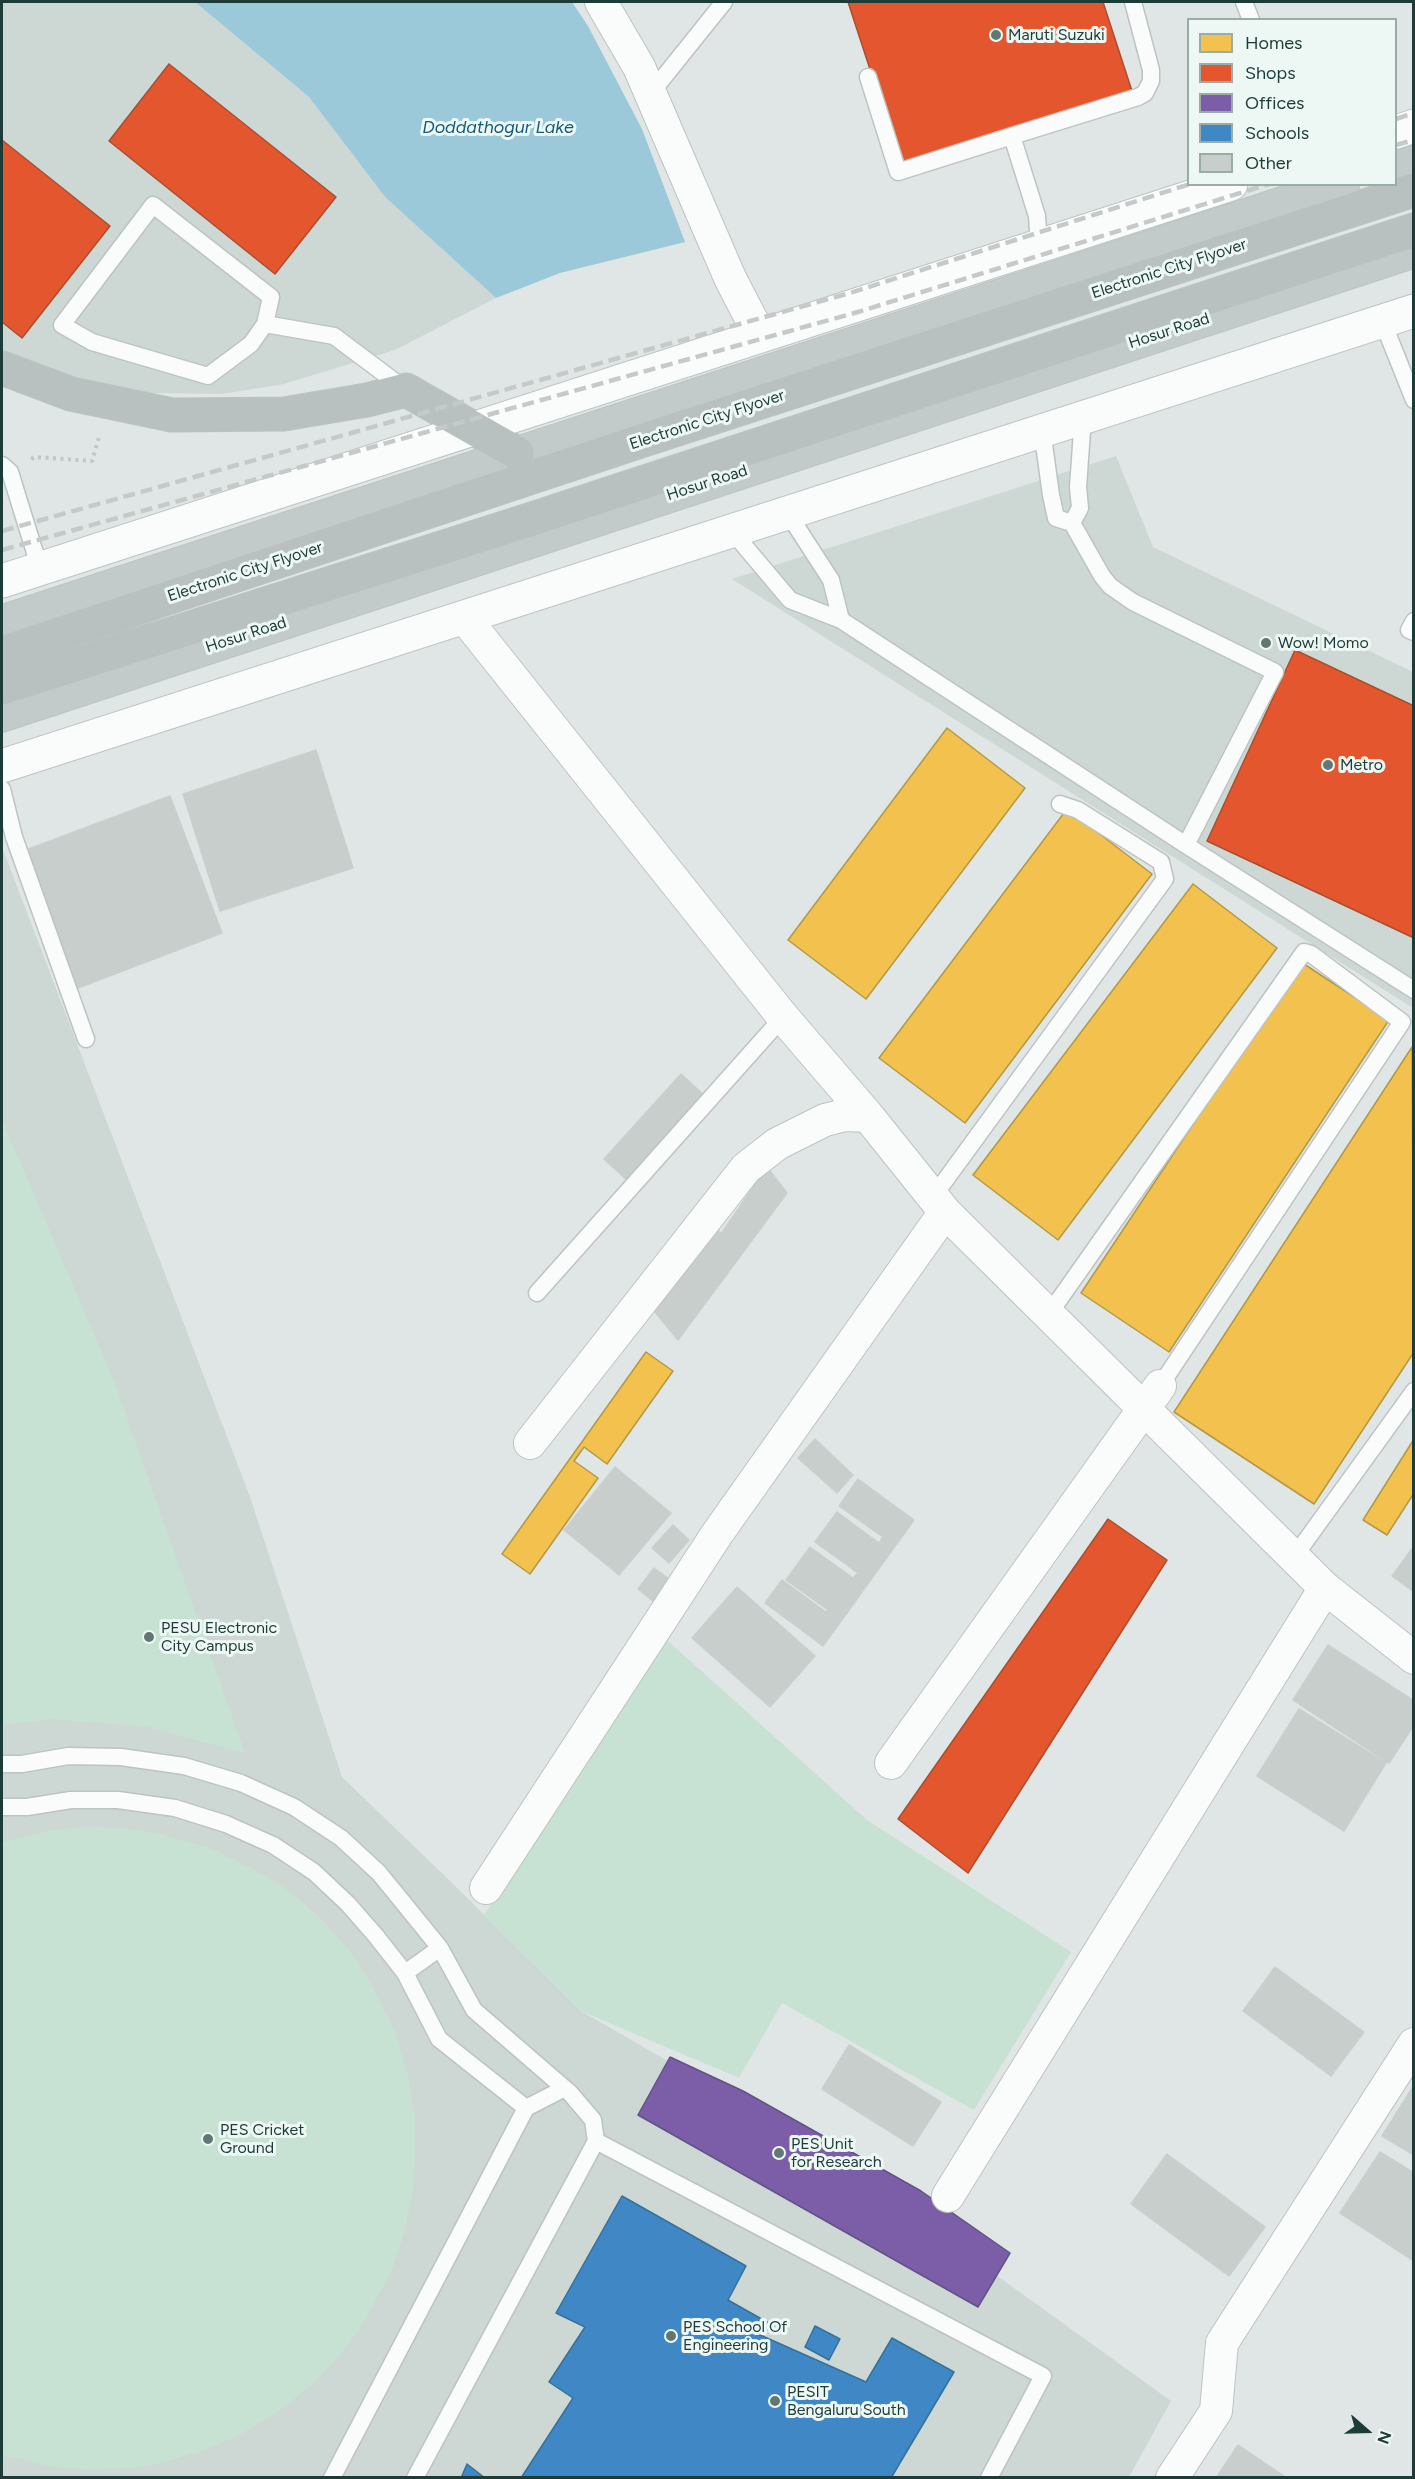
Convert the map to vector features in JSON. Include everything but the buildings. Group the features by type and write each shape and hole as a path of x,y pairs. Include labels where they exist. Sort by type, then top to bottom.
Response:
{"highway":[{"path":"1397,167 1413,162"},
{"path":"2,621 1337,186"},
{"name":"Electronic City Flyover","path":"2,653 653,437 1413,190"},
{"path":"2,688 526,521 1413,230"},
{"name":"Hosur Road","path":"2,715 1413,251"},
{"path":"2,368 71,394 172,415 284,414 367,400 406,390 517,453"}],"street":[{"path":"600,2 639,67 730,278 760,336"},
{"path":"1397,131 1413,126"},
{"path":"2,581 1225,186"},
{"path":"2,766 1413,310"},
{"path":"464,616 783,1017 868,1116 939,1204 1049,1314 1153,1398 1294,1557 1325,1588 1413,1658"},
{"path":"530,1443 746,1168 777,1144 825,1120 845,1115 868,1116"},
{"path":"486,1888 717,1534 939,1204"},
{"path":"891,1763 1153,1398"},
{"path":"948,2196 1325,1588"},
{"path":"1172,2478 1216,2411 1222,2343 1413,2044"}],"lane":[{"path":"651,93 724,2"},
{"path":"868,77 898,171 1138,98 1145,93 1151,81 1151,70 1133,2"},
{"path":"1244,2 1250,18"},
{"path":"1012,136 1037,216 1039,246"},
{"path":"153,205 271,297 265,324 251,344 208,376 92,342 62,325 153,205"},
{"path":"1382,320 1413,400"},
{"path":"265,324 334,336 406,390"},
{"path":"1072,522 1080,508 1078,487 1083,417"},
{"path":"1042,430 1056,518 1072,522 1102,576 1121,596 1275,672 1186,845"},
{"path":"6,469 40,569"},
{"path":"787,512 831,580 841,620"},
{"path":"731,530 790,600 841,620 1413,990"},
{"path":"1413,621 1409,630 1413,632"},
{"path":"2,789 14,837 86,1039"},
{"path":"939,1204 1165,879 1161,862 1078,810 1060,804"},
{"path":"1049,1314 1304,952 1311,954 1402,1022 1153,1398"},
{"path":"537,1293 783,1017"},
{"path":"1294,1557 1413,1391"},
{"path":"2,1764 22,1764 68,1756 121,1757 184,1766 241,1783 294,1807 341,1838 379,1874 440,1948 474,2010 570,2093 593,2120 596,2140 415,2478"},
{"path":"2,1807 27,1807 71,1800 118,1800 175,1808 226,1824 273,1845 314,1872 348,1904 405,1973 439,2039 526,2108"},
{"path":"405,1973 440,1948"},
{"path":"332,2478 526,2108 563,2089"},
{"path":"596,2140 1043,2376 989,2478"}],"path":[{"path":"6,469 35,457 92,461 100,434"}],"shaded area":[{"path":"2,2 195,2 309,97 385,197 496,298 395,350 284,384 222,394 152,393 113,388 74,378 2,351"},
{"path":"1116,456 1153,547 1413,672 1413,1008 732,579"},
{"name":"PESU Electronic City Campus","path":"2,847 250,1497 342,1777 581,2011 821,2149 1171,2401 1129,2477 2,2477"}],"green space":[{"path":"2,1120 114,1381 245,1753 147,1727 51,1719 2,1725"},
{"path":"667,1640 867,1820 1071,1952 974,2110 782,2003 739,2078 581,2011 484,1915"},
{"name":"PES Cricket Ground","path":"87,1827 121,1828 155,1833 211,1848 265,1875 297,1897 348,1949 367,1976 395,2031 409,2079 415,2117 412,2195 404,2234 391,2272 361,2327 339,2356 312,2385 275,2414 237,2436 205,2450 133,2468 54,2467 2,2455 2,1842 52,1830"}],"water":[{"name":"Doddathogur Lake","path":"195,2 572,2 588,26 642,129 685,242 560,273 496,298 385,197 309,97"}],"railway":[{"path":"1397,119 1414,113"},
{"path":"1397,145 1414,140"},
{"path":"2,531 850,293 1187,185"},
{"path":"2,550 858,312 1263,186"}],"place":[{"name":"Maruti Suzuki","path":"996,35"},
{"name":"Wow! Momo","path":"1266,643"},
{"name":"Metro","path":"1328,765"},
{"name":"PESU Electronic City Campus","path":"149,1637"},
{"name":"PES Cricket Ground","path":"208,2139"},
{"name":"PES Unit for Research","path":"779,2153"},
{"name":"PES School Of Engineering","path":"671,2336"},
{"name":"PESIT Bengaluru South","path":"775,2401"}]}
